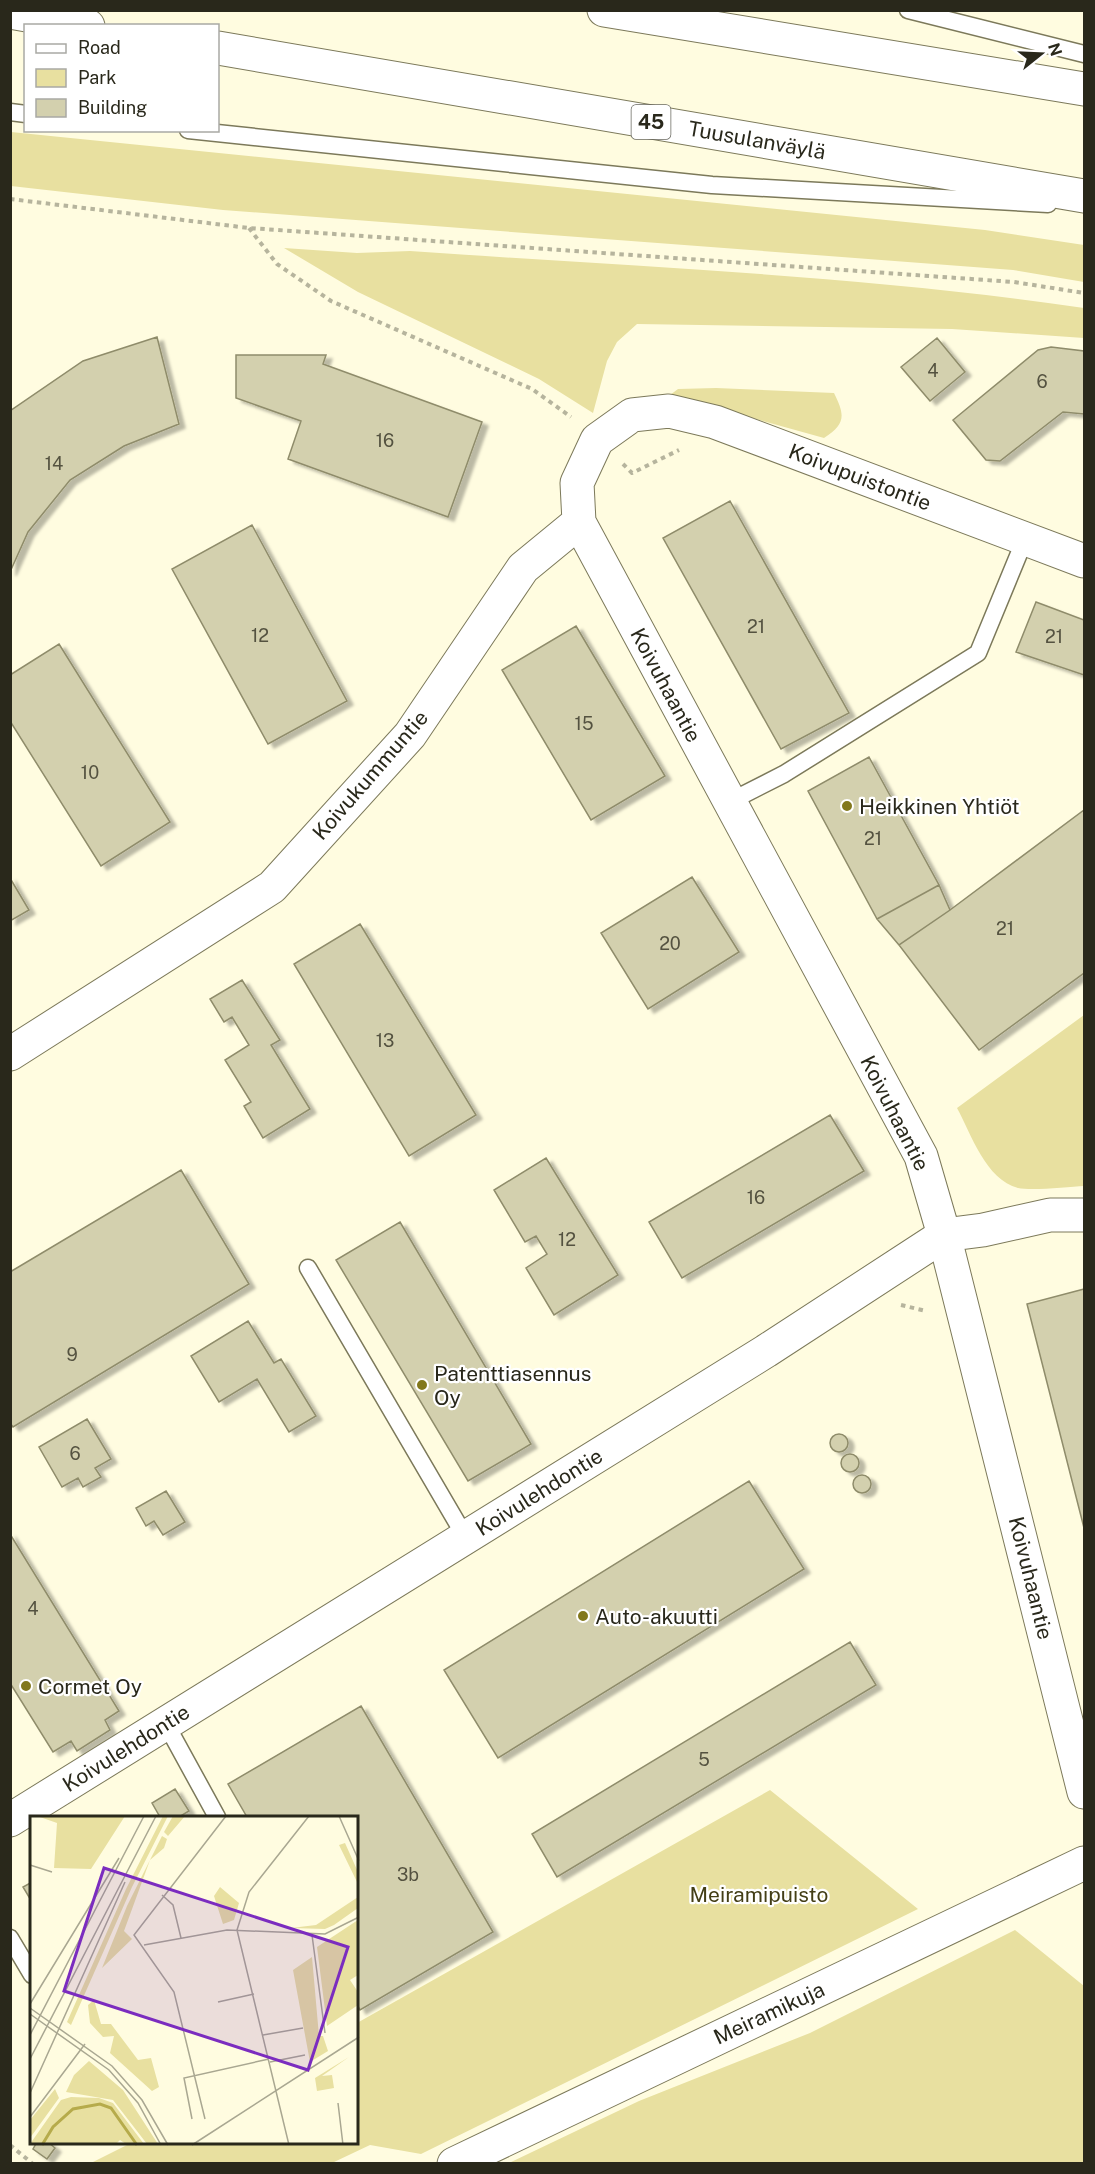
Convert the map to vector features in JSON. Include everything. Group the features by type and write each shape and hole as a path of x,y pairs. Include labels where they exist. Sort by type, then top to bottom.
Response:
{"main road":[{"path":"604,10 1084,89"},
{"path":"10,12 77,24"},
{"name":"Tuusulanväylä","path":"219,48 1084,196"},
{"name":"Koivupuistontie","path":"597,440 632,415 669,411 715,422 1084,561"},
{"path":"579,522 577,483 597,440"},
{"name":"Koivuhaantie","path":"579,522 921,1156 944,1235 1084,1792"},
{"name":"Koivukummuntie","path":"10,1054 272,887 410,735 523,568 579,522"},
{"name":"Koivulehdontie","path":"10,1820 766,1352 944,1235 983,1230 1050,1215 1084,1215"},
{"name":"Meiramikuja","path":"454,2163 1084,1863"}],"lane":[{"path":"908,10 1084,54"},
{"path":"207,132 712,184 1084,206"},
{"path":"729,802 784,774 978,653 1025,539"},
{"path":"308,1268 466,1538"},
{"path":"166,1724 216,1816"},
{"path":"10,1938 30,1972"}],"path":[{"path":"10,199 249,228 1014,282 1084,293"},
{"path":"249,228 277,264 331,301 532,389 565,412 597,440"},
{"path":"10,2145 33,2163"}],"green space":[{"path":"11,132 985,230 1084,245 1084,282 1013,270 223,210 11,186"},
{"path":"284,248 357,253 410,251 663,267 916,287 1084,308 1084,338 952,329 637,324 617,342 607,361 593,413 539,379 358,292"},
{"path":"716,388 834,393 840,407 840,423 824,438 670,395 678,389"},
{"path":"1084,1015 1084,1186 1018,1188 997,1176 988,1166 957,1108"},
{"name":"Meiramipuisto","path":"770,1790 918,1909 421,2154 370,2145 332,2163 91,2163 129,2144 358,2144 358,2022"},
{"path":"1015,1930 1084,1986 1084,2163 509,2163 639,2101 810,2033"}],"building":[{"path":"157,337 179,424 124,446 70,480 28,532 10,572 10,411 83,361"},
{"path":"937,338 965,372 930,401 901,367"},
{"path":"1051,347 1084,351 1084,414 1063,412 1000,461 986,460 953,420 1038,350"},
{"path":"236,355 326,355 323,364 482,422 448,517 288,459 301,421 236,398"},
{"path":"730,501 849,713 781,749 663,538"},
{"path":"252,525 347,701 268,744 172,569"},
{"path":"1036,602 1084,620 1084,675 1016,652"},
{"path":"576,626 665,776 591,820 502,670"},
{"path":"59,644 170,822 101,866 10,721 10,675"},
{"path":"869,757 939,885 877,919 808,791"},
{"path":"1084,810 1084,973 979,1050 899,945"},
{"path":"692,877 739,952 648,1009 601,933"},
{"path":"10,878 29,910 10,921"},
{"path":"939,885 950,910 899,945 877,919"},
{"path":"360,924 476,1115 409,1156 294,964"},
{"path":"242,980 280,1040 271,1045 310,1109 263,1138 244,1106 251,1102 225,1060 249,1045 232,1017 224,1022 210,999"},
{"path":"830,1115 864,1171 682,1278 649,1222"},
{"path":"546,1158 618,1275 554,1315 526,1268 547,1254 536,1236 525,1242 494,1190"},
{"path":"181,1170 249,1284 13,1427 10,1423 10,1272"},
{"path":"400,1222 531,1444 468,1481 336,1260"},
{"path":"1084,1289 1084,1528 1027,1304"},
{"path":"248,1321 274,1363 281,1359 316,1416 289,1432 257,1379 219,1402 191,1356"},
{"path":"87,1419 111,1459 95,1468 101,1477 83,1487 78,1478 62,1487 39,1447"},
{"path":"835,1434 843,1434 848,1439 846,1450 835,1452 830,1447 830,1439"},
{"path":"846,1454 854,1454 859,1459 857,1470 846,1472 841,1467 841,1459"},
{"path":"858,1475 866,1475 871,1480 869,1491 858,1493 853,1488 853,1480"},
{"path":"749,1481 804,1569 498,1758 444,1670"},
{"path":"166,1491 185,1522 163,1535 154,1521 146,1526 136,1508"},
{"path":"10,1534 119,1711 105,1720 110,1730 77,1751 71,1741 53,1752 10,1683"},
{"path":"850,1642 876,1685 557,1877 532,1834"},
{"path":"361,1706 493,1932 360,2010 358,2006 358,1816 246,1816 228,1784"},
{"path":"175,1789 189,1811 181,1816 159,1816 152,1803"},
{"path":"30,1883 30,1899 23,1887"},
{"path":"36,2144 50,2144 55,2148 47,2159 33,2149"}],"place":[{"name":"Heikkinen Yhtiöt","path":"847,806"},
{"name":"Patenttiasennus Oy","path":"422,1385"},
{"name":"Auto-akuutti","path":"583,1616"},
{"name":"Cormet Oy","path":"26,1686"}]}
